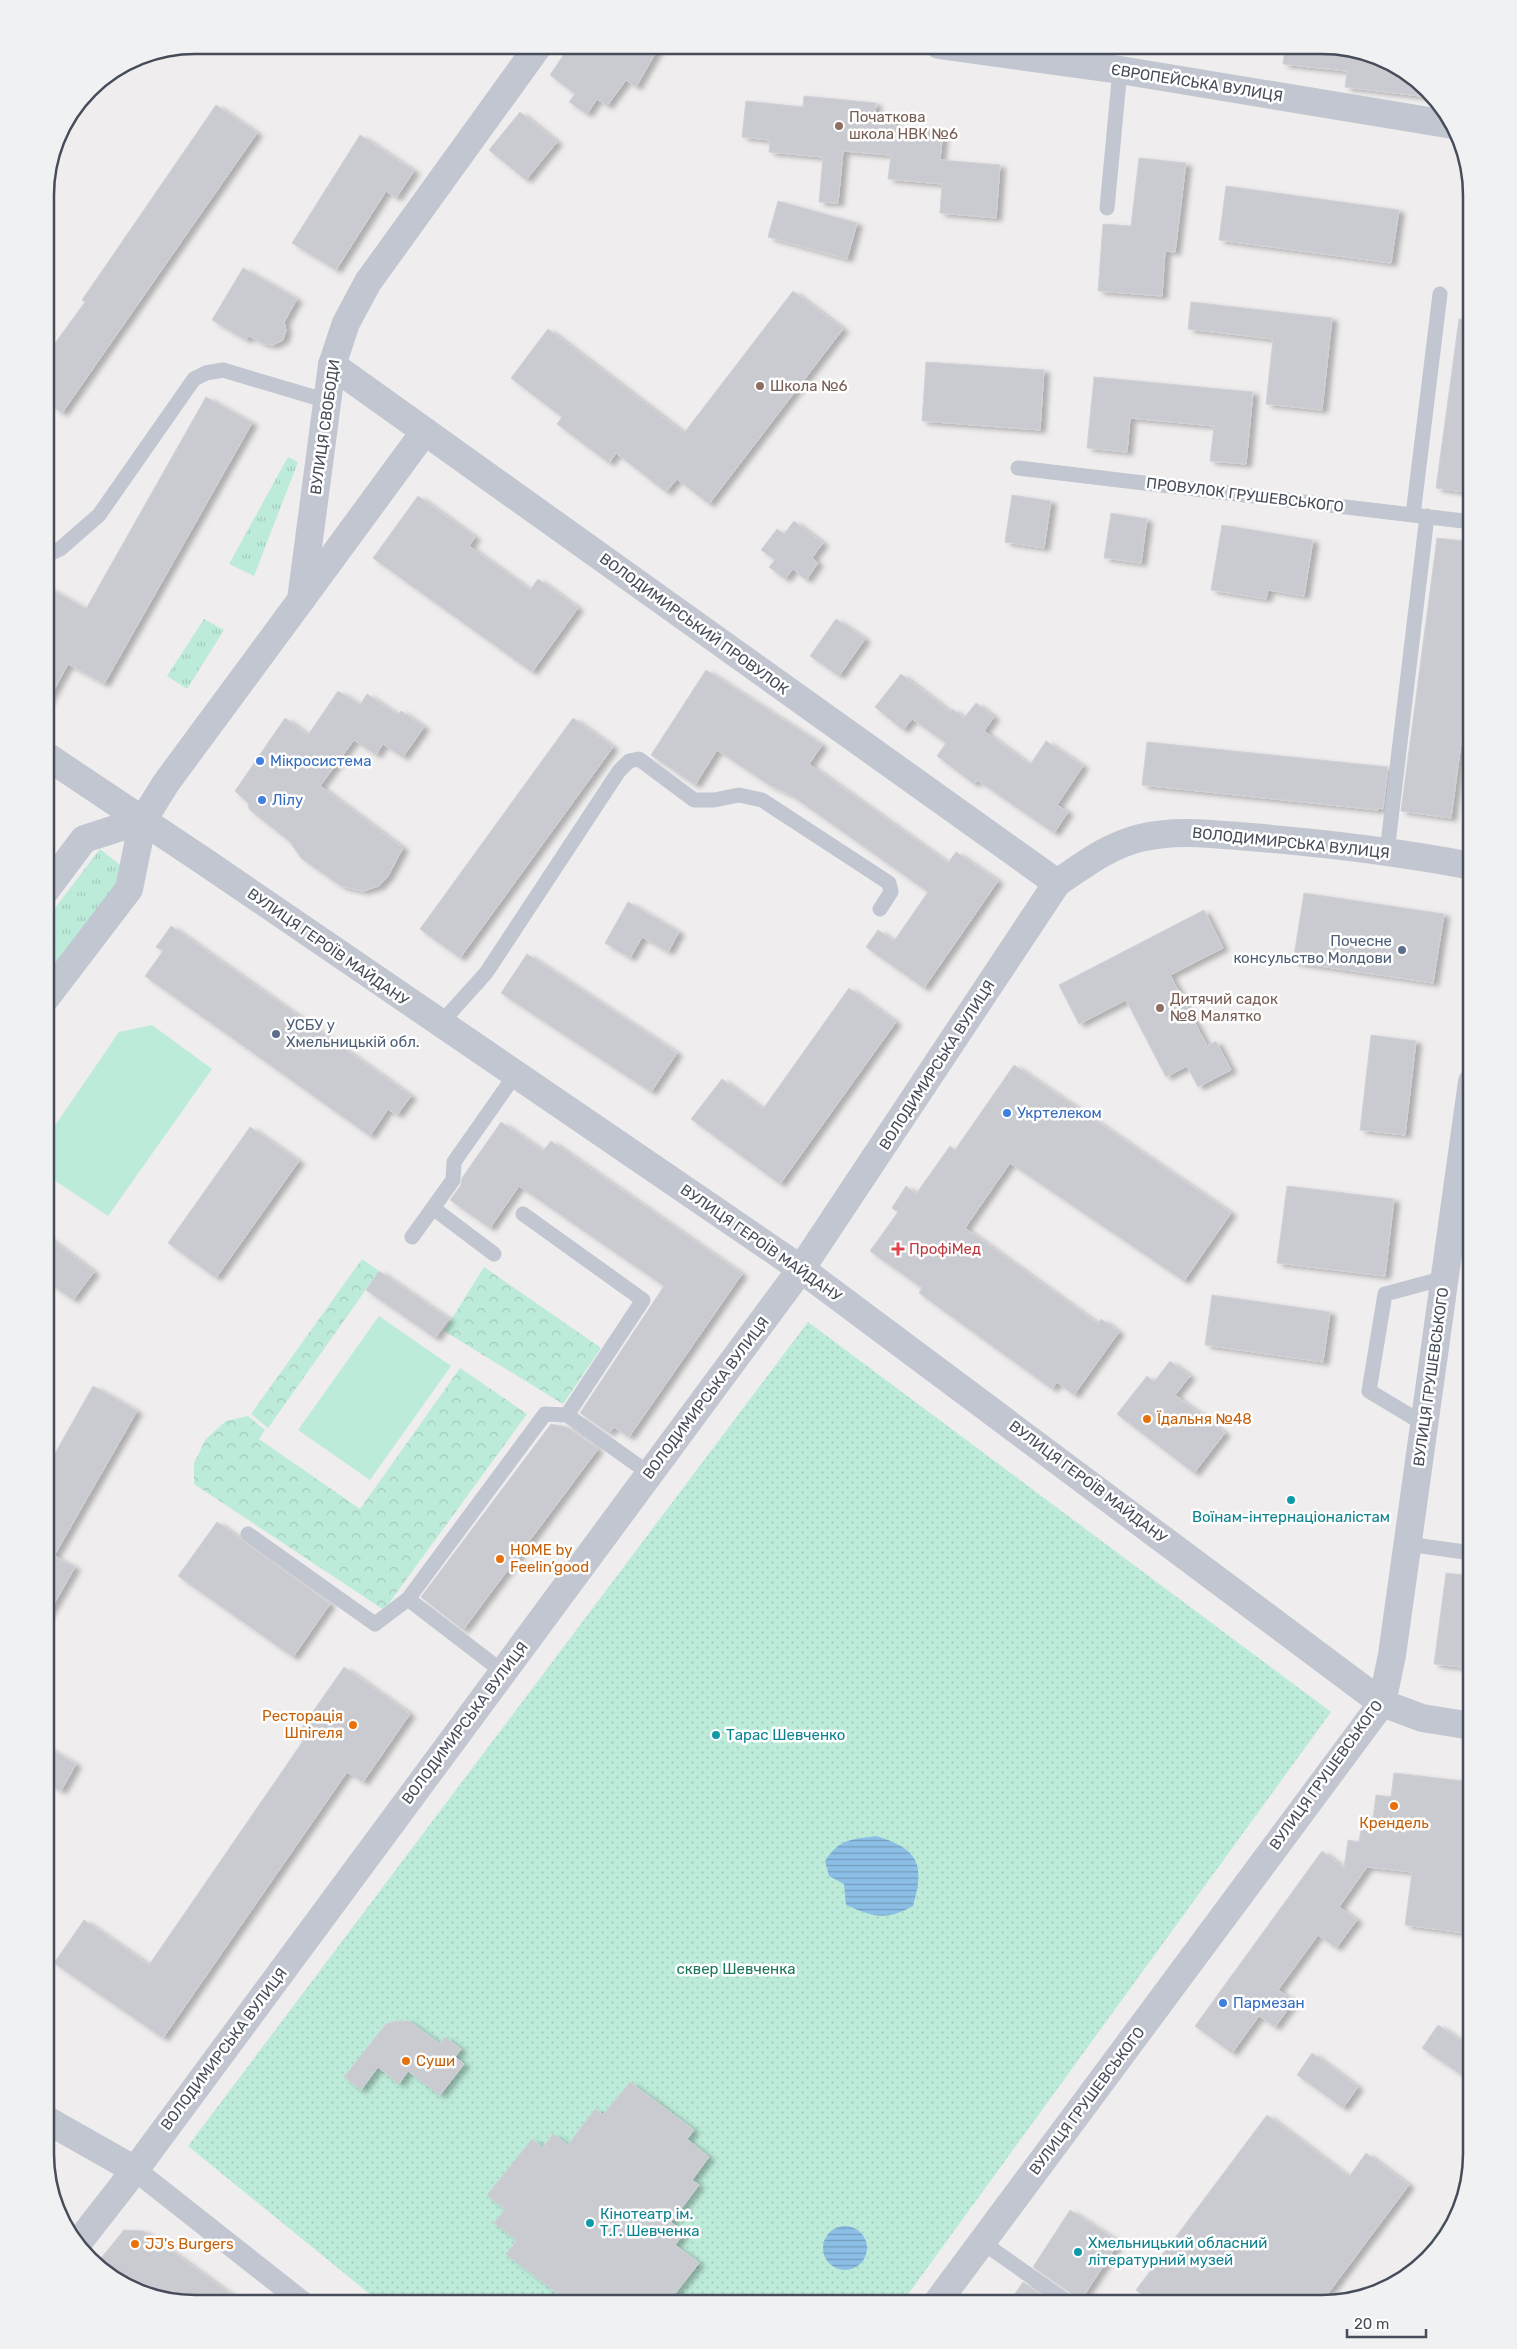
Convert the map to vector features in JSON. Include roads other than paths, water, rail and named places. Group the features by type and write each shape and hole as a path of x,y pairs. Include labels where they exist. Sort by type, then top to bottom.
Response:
{"street":[{"name":"ВУЛИЦЯ СВОБОДИ","path":"54,987 129,889 143,820 166,783 301,600 332,365 346,323 368,282 533,54"},
{"name":"ЄВРОПЕЙСЬКА ВУЛИЦЯ","path":"1005,54 1120,70 1444,123"},
{"name":"ВОЛОДИМИРСЬКИЙ ПРОВУЛОК","path":"332,365 1057,883"},
{"path":"301,600 424,431"},
{"name":"ВУЛИЦЯ ГЕРОЇВ МАЙДАНУ","path":"54,761 801,1269 1382,1703 1422,1718 1463,1725"},
{"path":"54,879 84,839 143,820"},
{"name":"ВОЛОДИМИРСЬКА ВУЛИЦЯ","path":"82,2238 801,1269 1057,883 1104,851 1140,838 1178,832 1302,841 1463,865"},
{"name":"ВУЛИЦЯ ГРУШЕВСЬКОГО","path":"943,2295 1382,1703 1392,1654 1463,1145"},
{"path":"54,2125 134,2170 294,2295"}],"lane":[{"path":"1107,208 1120,70"},
{"path":"1387,852 1440,294"},
{"path":"54,552 60,549 99,515 194,379 206,373 223,370 327,401"},
{"name":"ПРОВУЛОК ГРУШЕВСЬКОГО","path":"1018,468 1463,521"},
{"path":"440,1024 486,973 619,771 629,761 639,759 694,800 714,800 739,795 762,800 889,882 891,892 880,909"},
{"path":"412,1238 453,1180 454,1162 515,1075"},
{"path":"433,1208 494,1254"},
{"path":"523,1214 643,1300 567,1415"},
{"path":"1424,1424 1369,1391 1385,1294 1444,1278"},
{"path":"248,1534 375,1624 408,1599 545,1414 567,1415 650,1474"},
{"path":"1407,1544 1463,1552"},
{"path":"408,1599 503,1672"},
{"path":"982,2242 1057,2295"}],"water":[{"path":"876,1836 902,1847 910,1853 918,1869 917,1891 913,1906 895,1914 872,1915 846,1905 844,1884 829,1876 825,1861 830,1853 847,1841"},
{"path":"845,2226 857,2230 863,2236 867,2248 863,2260 857,2266 845,2270 833,2266 827,2260 823,2248 827,2236 833,2230"}],"place":[{"name":"Початкова школа НВК №6","path":"839,126"},
{"name":"Школа №6","path":"760,386"},
{"name":"Мікросистема","path":"260,761"},
{"name":"Лілу","path":"262,800"},
{"name":"Почесне консульство Молдови","path":"1402,950"},
{"name":"Дитячий садок №8 Малятко","path":"1160,1008"},
{"name":"УСБУ у Хмельницькій обл.","path":"276,1034"},
{"name":"Укртелеком","path":"1007,1113"},
{"name":"ПрофіМед","path":"898,1249"},
{"name":"Їдальня №48","path":"1147,1419"},
{"name":"Воїнам-інтернаціоналістам","path":"1291,1500"},
{"name":"HOME by Feelin’good","path":"500,1559"},
{"name":"Ресторація Шпігеля","path":"353,1725"},
{"name":"Тарас Шевченко","path":"716,1735"},
{"name":"Крендель","path":"1394,1806"},
{"name":"Пармезан","path":"1223,2003"},
{"name":"Суши","path":"406,2061"},
{"name":"Кінотеатр ім. Т.Г. Шевченка","path":"590,2223"},
{"name":"JJ's Burgers","path":"135,2244"},
{"name":"Хмельницький обласний літературний музей","path":"1078,2252"}],"park label":[{"name":"сквер Шевченка","path":"736,1969"}]}
